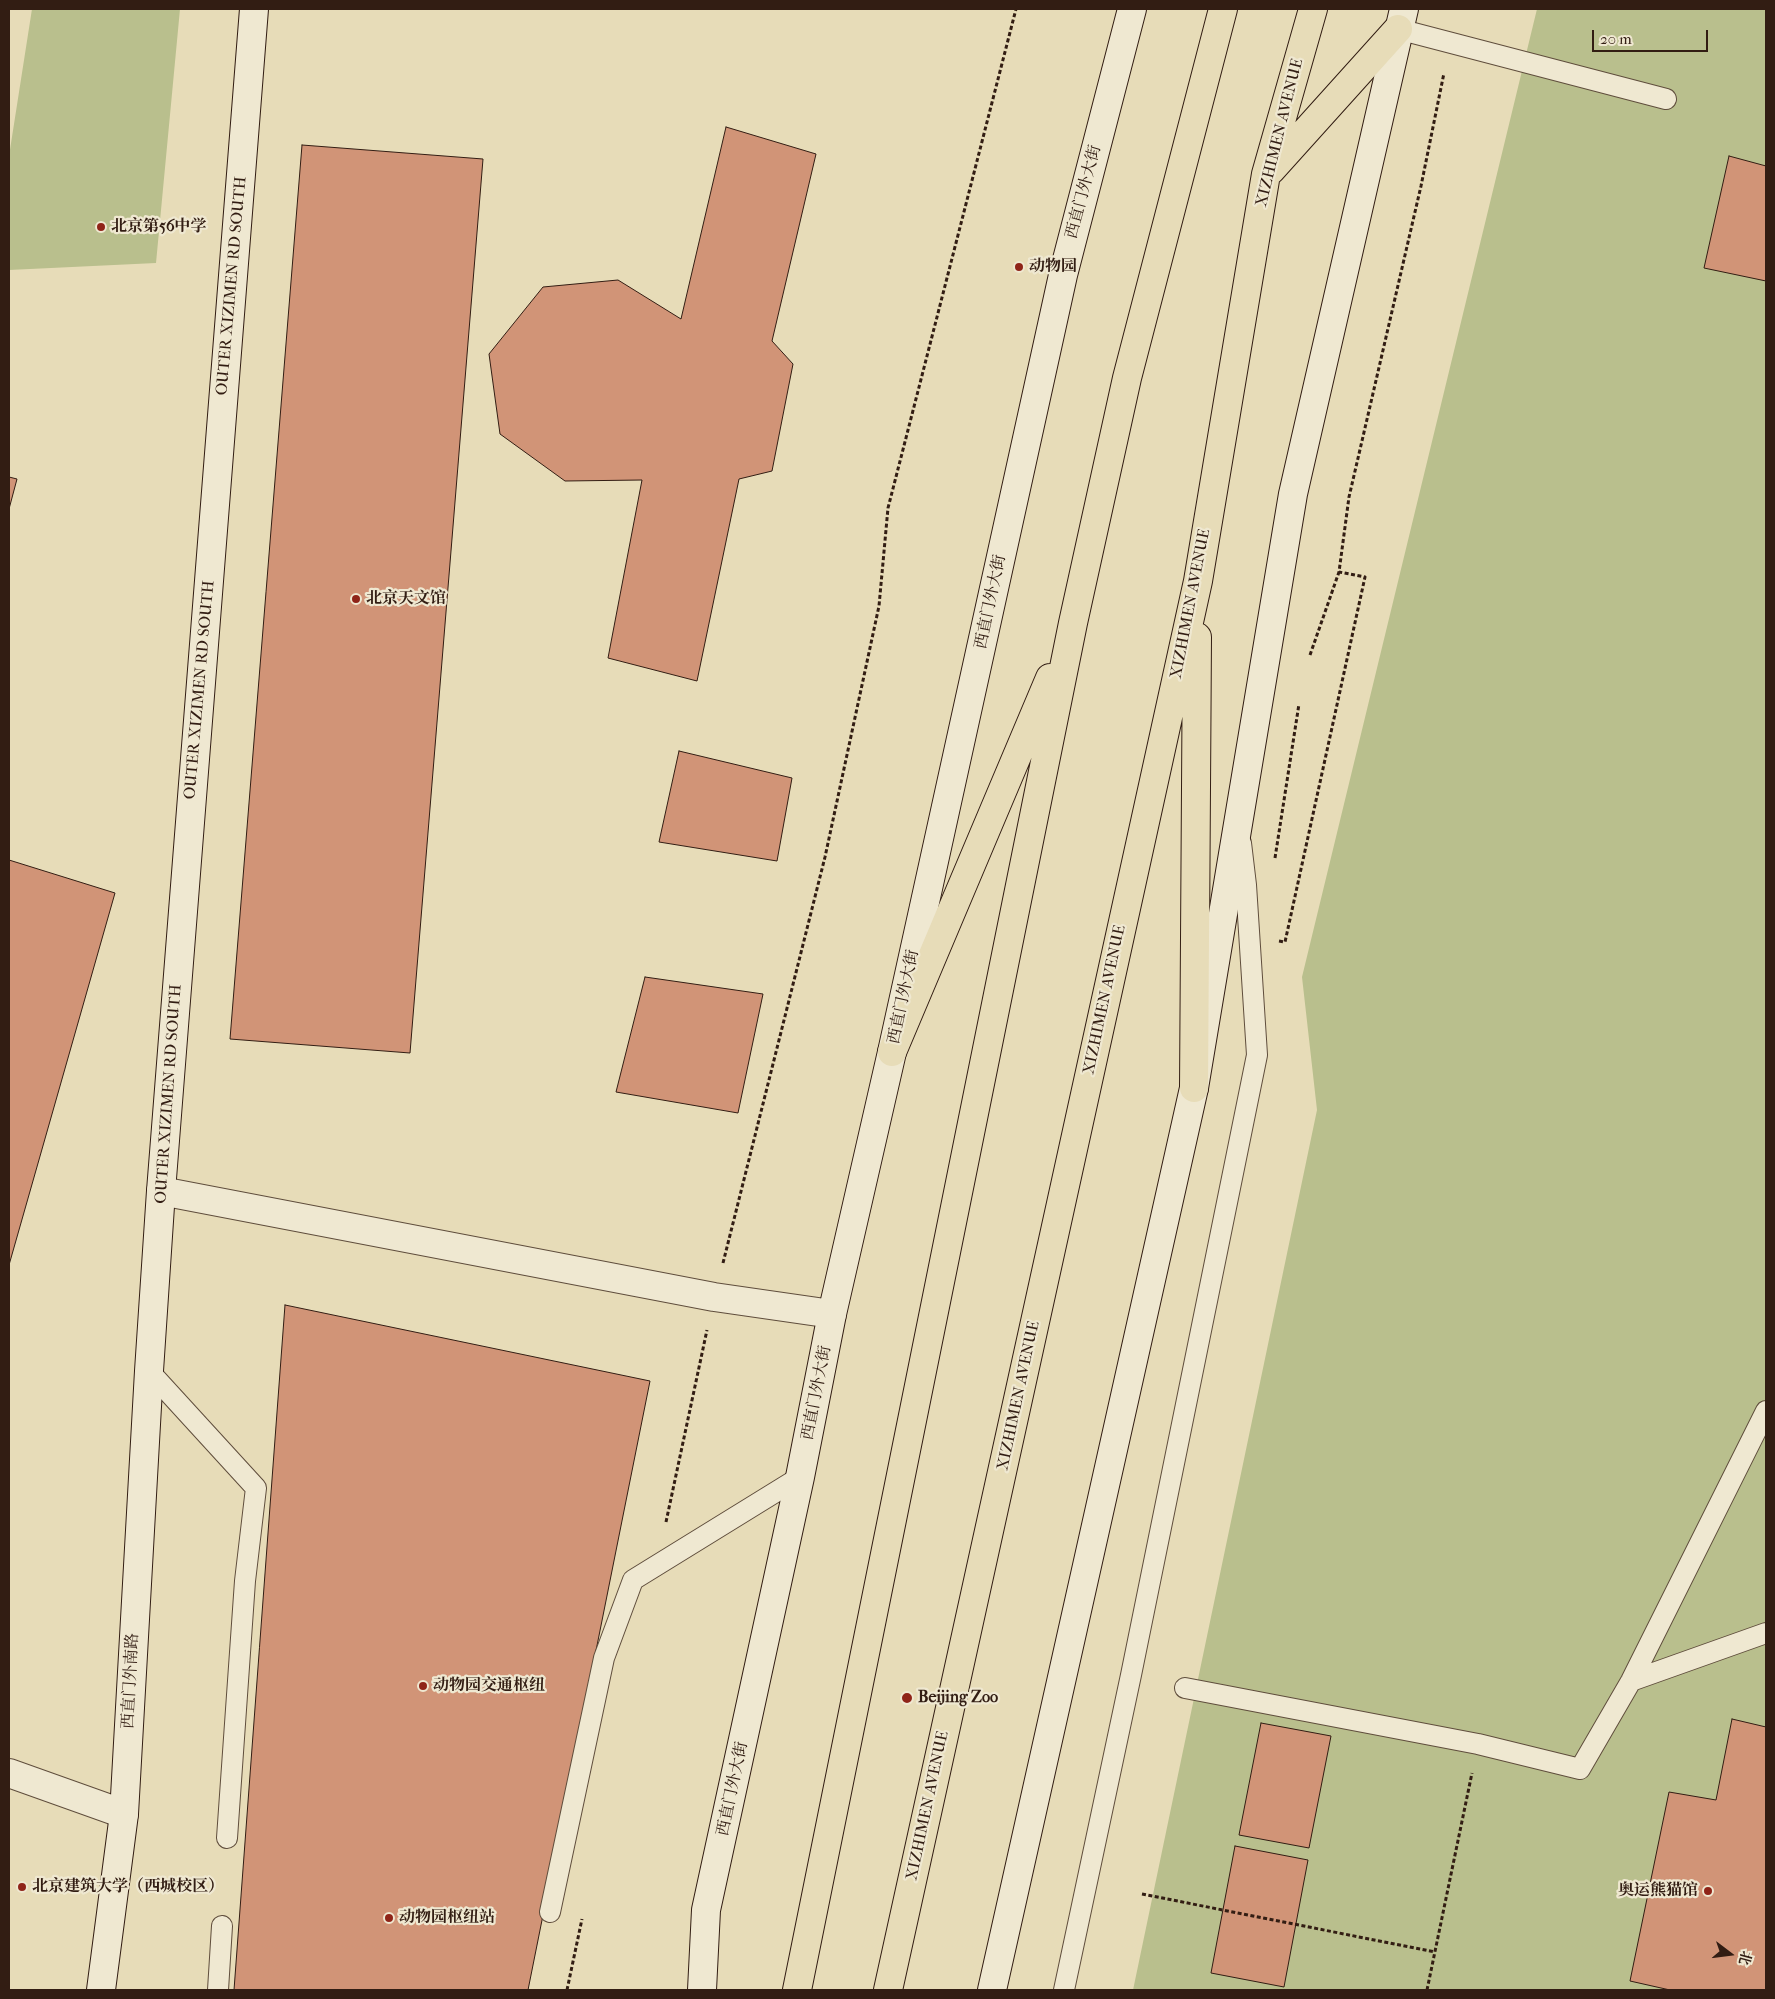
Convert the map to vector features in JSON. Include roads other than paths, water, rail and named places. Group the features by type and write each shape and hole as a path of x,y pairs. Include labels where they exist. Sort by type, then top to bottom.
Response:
{"highway":[{"path":"798,1990 1073,623 1127,378 1224,9"},
{"name":"XIZHIMEN AVENUE","path":"888,1990 1198,581 1266,174 1313,9"},
{"path":"1266,174 1401,19"},
{"path":"1194,1088 1198,581"},
{"path":"892,1052 1073,623"}],"street":[{"name":"OUTER XIZIMEN RD SOUTH","path":"149,1371 161,1191 254,9"},
{"name":"西直门外大街","path":"702,1990 706,1910 800,1477 832,1314 892,1052 1063,274 1132,9"},
{"path":"992,1990 1194,1088 1293,494 1401,19"},
{"path":"161,1191 714,1297 832,1314"},
{"name":"西直门外南路","path":"102,1990 124,1814 149,1371"},
{"path":"9,1774 124,1814"},
{"path":"689,1990 706,1910"}],"lane":[{"path":"1401,19 1450,42 1666,99"},
{"path":"1064,1990 1132,1675 1257,1055 1246,885 1238,823"},
{"path":"149,1371 256,1488 245,1580 227,1838"},
{"path":"1185,1688 1478,1744 1580,1769 1631,1681 1766,1411"},
{"path":"550,1912 604,1658 633,1580 800,1477"},
{"path":"1631,1681 1766,1633"},
{"path":"218,1990 222,1926"}],"place":[{"name":"北京第56中学","path":"101,227"},
{"name":"动物园","path":"1019,267"},
{"name":"北京天文馆","path":"356,599"},
{"name":"动物园交通枢纽","path":"423,1686"},
{"name":"Beijing Zoo","path":"907,1698"},
{"name":"北京建筑大学（西城校区）","path":"22,1887"},
{"name":"奥运熊猫馆","path":"1708,1891"},
{"name":"动物园枢纽站","path":"389,1918"}]}
